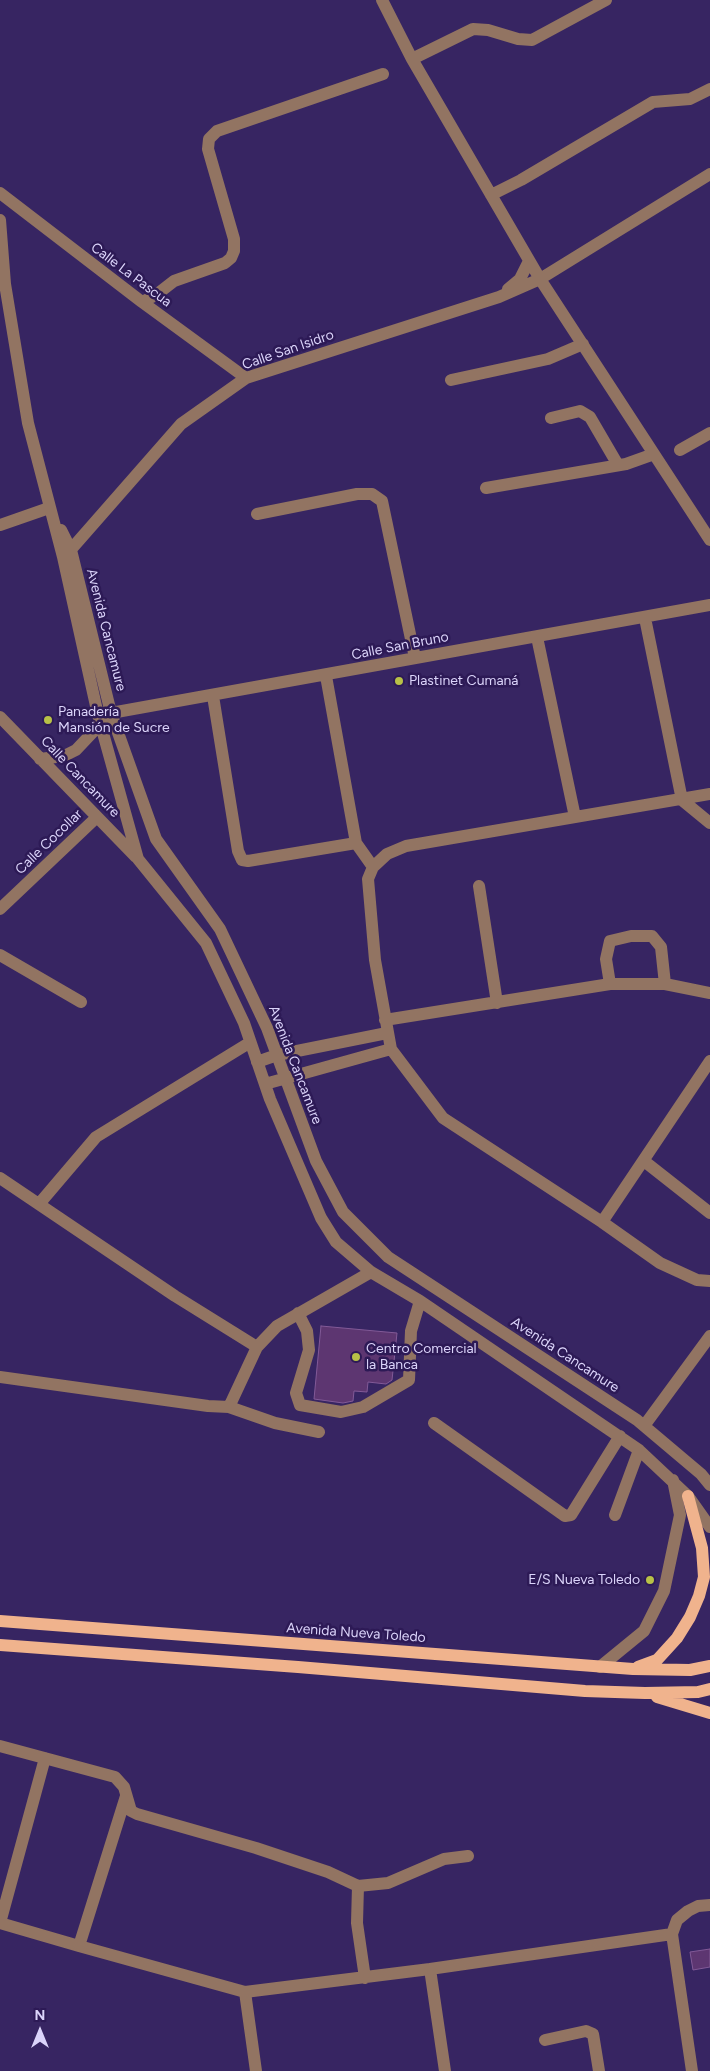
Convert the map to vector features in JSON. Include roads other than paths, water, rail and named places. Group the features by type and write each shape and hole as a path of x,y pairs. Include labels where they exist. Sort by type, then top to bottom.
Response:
{"main road":[{"path":"633,1669 656,1660 677,1638 690,1617 699,1596 704,1577 702,1548 688,1496"},
{"name":"Avenida Nueva Toledo","path":"0,1621 600,1667 690,1670 710,1666"},
{"path":"0,1645 308,1667 585,1691 645,1693 698,1692 710,1689"},
{"path":"645,1693 710,1713"}],"street":[{"path":"382,0 412,59 529,261 710,540"},
{"path":"412,59 473,29 488,30 518,39 532,40 606,0"},
{"path":"142,302 156,295 174,281 225,263 231,258 234,251 234,239 208,149 209,139 217,131 383,74"},
{"path":"490,195 521,180 653,102 690,99 710,89"},
{"name":"Calle San Isidro","path":"67,554 181,424 246,378 499,297 540,279 710,174"},
{"name":"Calle La Pascua","path":"0,193 142,302 246,378"},
{"name":"Avenida Cancamure","path":"0,220 5,284 24,405 49,508 67,554 111,714 156,839 220,929 277,1055 316,1161 343,1212 388,1257 644,1426 701,1474 710,1485"},
{"path":"499,297 520,279 529,261"},
{"path":"451,380 548,359 583,344"},
{"path":"551,418 580,411 590,417 618,465"},
{"path":"680,450 710,433"},
{"path":"486,488 618,465 654,454"},
{"path":"257,514 357,494 372,494 382,501 415,658"},
{"path":"0,525 49,508"},
{"name":"Avenida Cancamure","path":"67,554 100,724 138,858 206,942 244,1024 249,1043 265,1084 321,1218 336,1242 371,1272"},
{"name":"Calle San Bruno","path":"111,714 710,605"},
{"path":"644,618 682,800 710,823"},
{"path":"538,637 575,817"},
{"path":"326,676 356,843 373,866"},
{"path":"213,696 238,850 242,860 248,861 356,843"},
{"path":"40,758 64,756 76,750 111,714"},
{"name":"Calle Cancamure","path":"0,717 138,858"},
{"path":"710,794 406,846 388,854 373,866 368,879 375,960 391,1049 443,1118 602,1222 660,1263 697,1280 710,1281"},
{"name":"Calle Cocollar","path":"0,909 97,816"},
{"path":"478,886 497,1003"},
{"path":"610,984 606,959 610,941 631,936 652,936 661,947 666,984"},
{"path":"0,955 81,1002"},
{"path":"257,1062 277,1055 317,1048 386,1027 497,1003 610,984 666,984 710,993"},
{"path":"39,1204 96,1137 249,1043"},
{"path":"317,1048 322,1068"},
{"path":"265,1084 391,1049"},
{"path":"602,1222 710,1061"},
{"path":"644,1161 710,1213"},
{"path":"0,1178 175,1296 257,1347"},
{"path":"229,1407 257,1347 277,1326 371,1272 420,1302 639,1450 688,1496 710,1527"},
{"path":"298,1313 307,1331 309,1350 296,1394 300,1404 341,1412 363,1407 409,1380 412,1331 420,1302"},
{"path":"644,1426 710,1336"},
{"path":"0,1377 208,1406 229,1407 275,1423 319,1432"},
{"path":"434,1423 566,1516 571,1515 620,1436"},
{"path":"615,1515 639,1450"},
{"path":"600,1667 644,1630 664,1591 680,1515 673,1480"},
{"path":"0,1746 115,1777 124,1787 131,1811 137,1814 256,1848 328,1872 358,1886 388,1882 444,1859 468,1856"},
{"path":"45,1758 0,1924 245,1992 365,1978 672,1934"},
{"path":"79,1946 126,1796"},
{"path":"358,1886 357,1923 365,1978"},
{"path":"692,2071 672,1934 677,1920 688,1911 698,1906 710,1905"},
{"path":"430,1969 445,2071"},
{"path":"245,1992 256,2071"},
{"path":"545,2040 586,2031 593,2034 599,2071"}],"place":[{"name":"Plastinet Cumaná","path":"399,681"},
{"name":"Panadería Mansión de Sucre","path":"48,720"},
{"name":"Centro Comercial la Banca","path":"356,1357"},
{"name":"E/S Nueva Toledo","path":"650,1580"}]}
